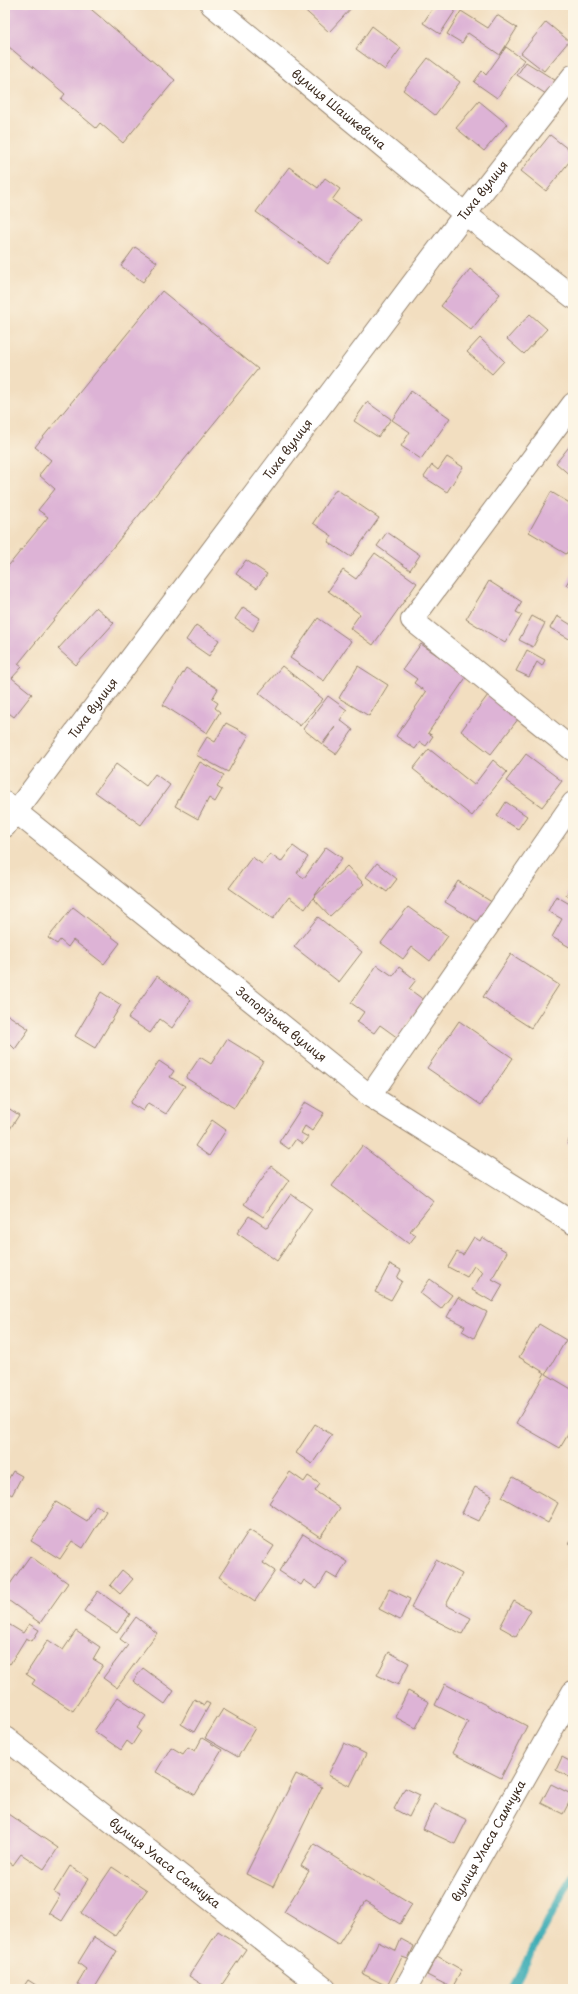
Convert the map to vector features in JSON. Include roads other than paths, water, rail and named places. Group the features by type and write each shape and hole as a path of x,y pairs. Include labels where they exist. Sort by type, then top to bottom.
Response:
{"street":[{"name":"вулиця Шашкевича","path":"212,5 465,214 573,297"},
{"name":"Тиха вулиця","path":"9,814 465,214 573,76"},
{"path":"573,404 412,620 573,750"},
{"path":"370,1096 573,803"},
{"name":"Запорізька вулиця","path":"9,814 370,1096 573,1224"},
{"name":"вулиця Уласа Самчука","path":"405,1989 573,1692"},
{"name":"вулиця Уласа Самчука","path":"5,1738 325,1989"}],"waterway":[{"path":"512,1989 573,1874"}]}
